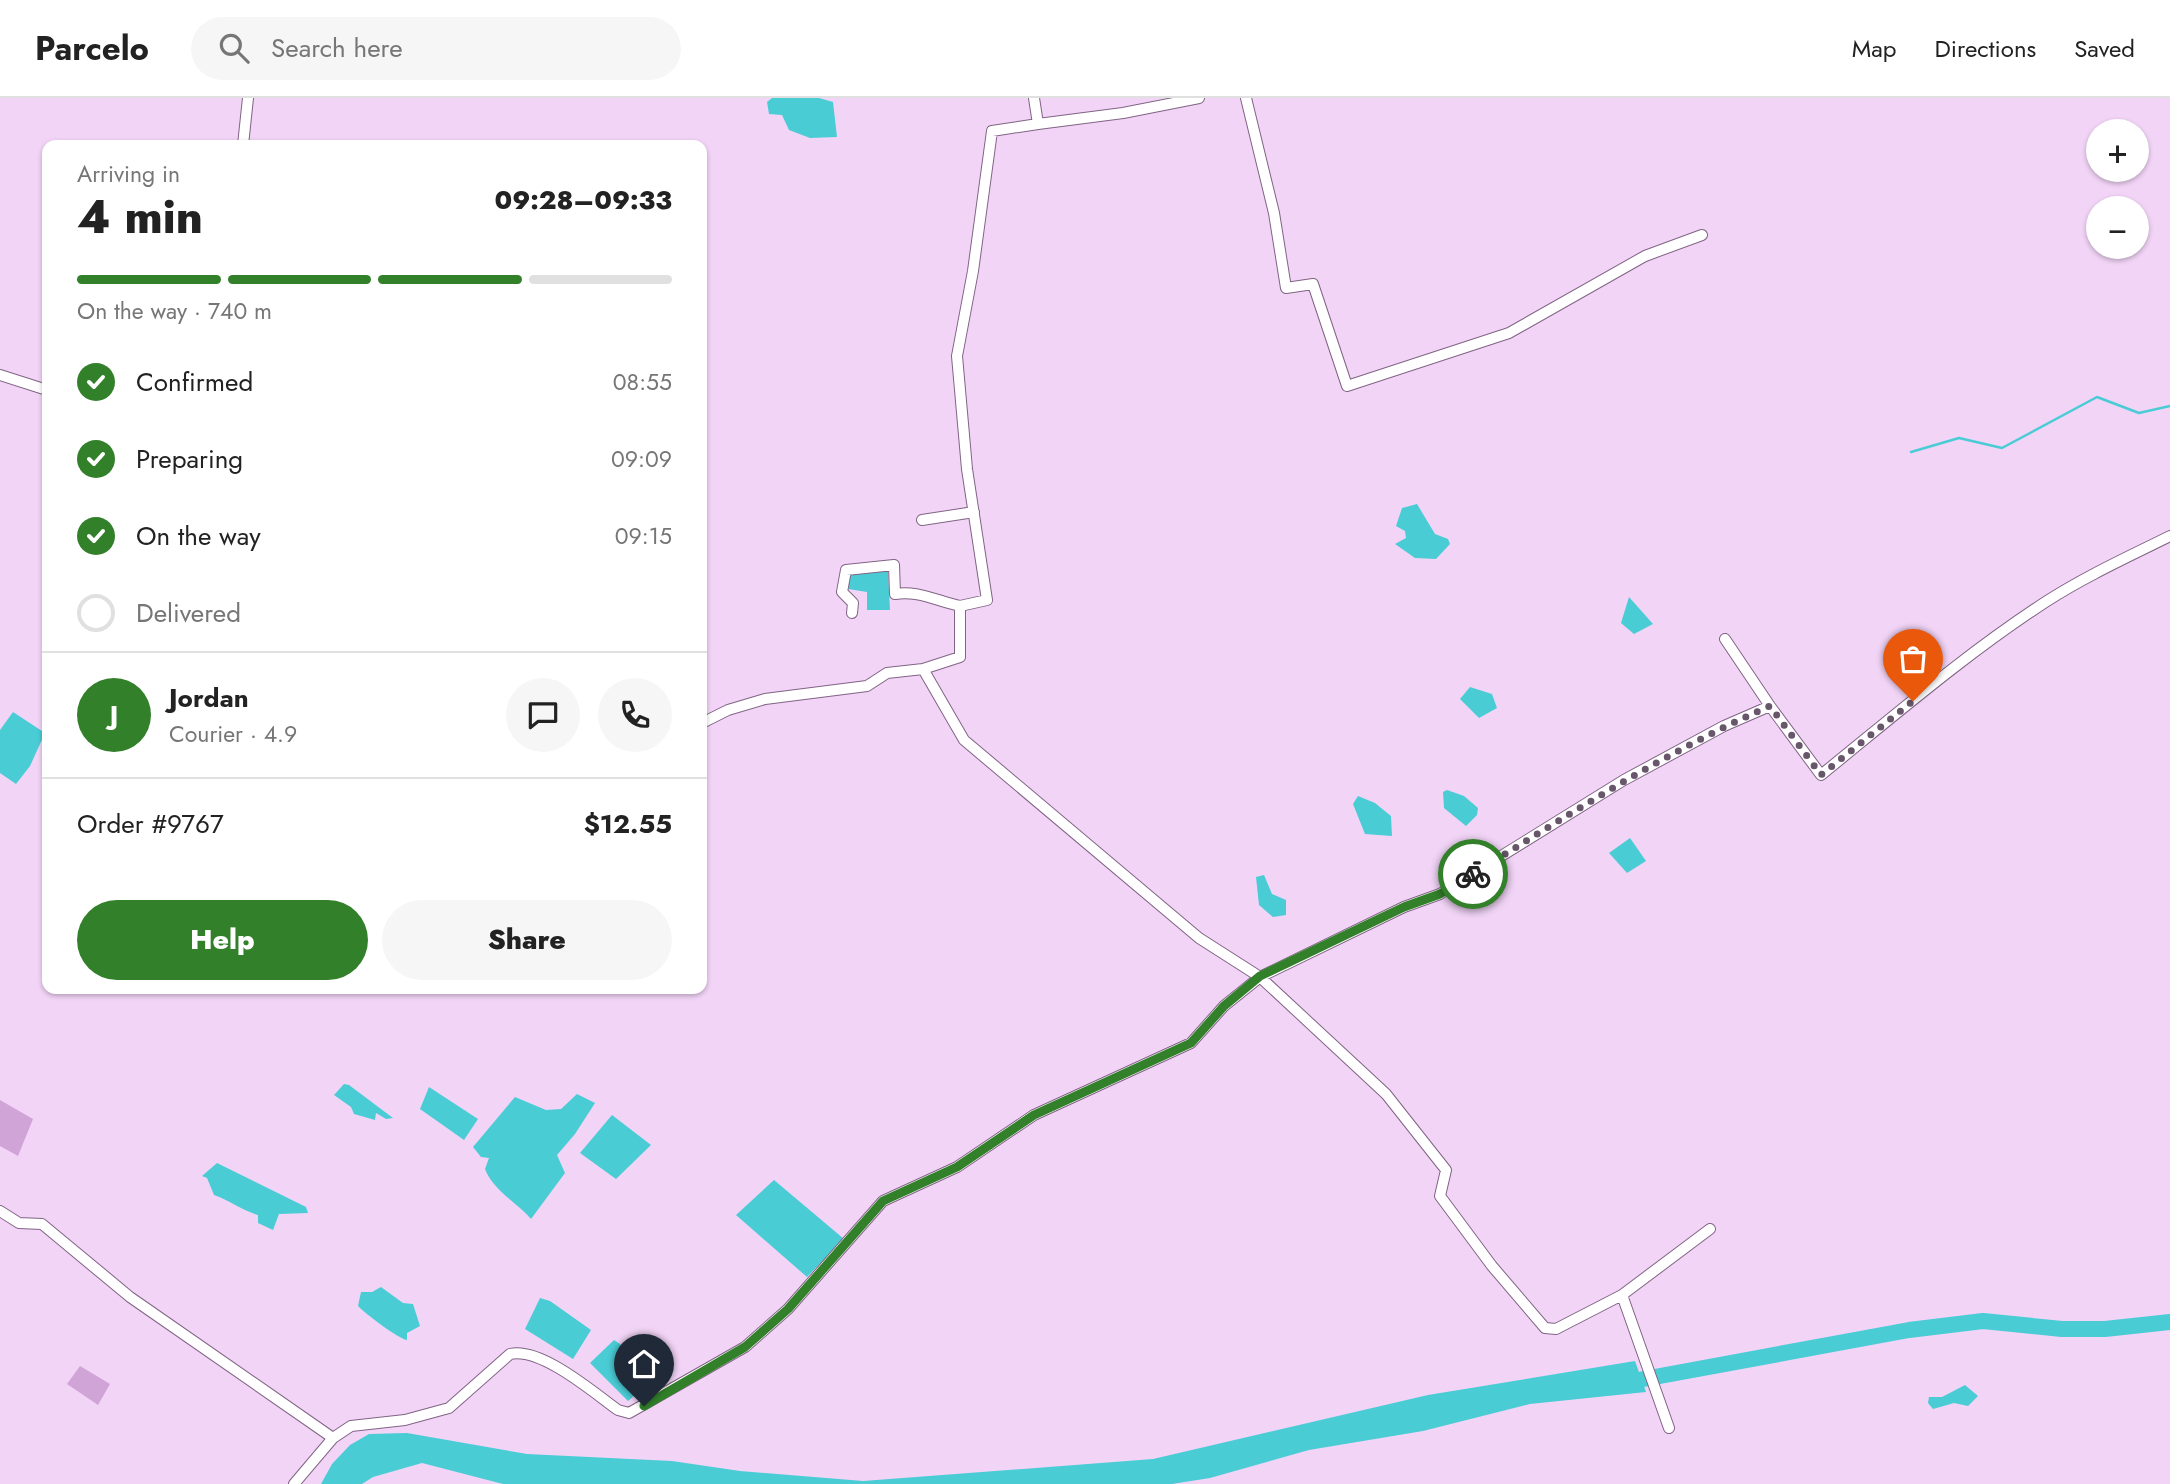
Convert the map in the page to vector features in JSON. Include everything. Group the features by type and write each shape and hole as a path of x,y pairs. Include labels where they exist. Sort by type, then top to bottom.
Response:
{"street":[{"path":"244,140 248,98"},
{"path":"1034,98 1038,124"},
{"path":"852,613 853,603 842,592 846,570 894,565 895,594 912,591 930,600 960,606 986,600 957,356 973,271 992,131 1123,113 1199,98"},
{"path":"1246,98 1274,212 1286,288 1313,285 1347,386 1509,334 1645,256 1702,235"},
{"path":"0,375 42,388"},
{"path":"922,520 974,512"},
{"path":"1725,639 1821,775 1956,666 2046,602 2093,574 2170,536"},
{"path":"707,720 728,710 765,699 867,686 887,673 923,669 960,657 960,606"},
{"path":"923,669 964,740 1199,938 1260,976 1386,1094 1446,1170 1440,1196 1545,1328 1556,1329 1622,1295 1710,1229"},
{"path":"294,1484 333,1438 351,1426 405,1420 449,1408 510,1354 523,1351 552,1365 618,1410 629,1413 660,1398 745,1347 797,1299 883,1201 957,1167 1034,1115 1191,1043 1224,1006 1260,976 1404,907 1440,894 1624,780 1724,726 1770,706"},
{"path":"0,1211 19,1223 43,1224 130,1297 333,1438"},
{"path":"1622,1295 1669,1428"}],"shaded area":[{"path":"772,98 819,98 833,102 837,137 810,138 789,130 782,115 769,114 767,102"},
{"path":"1417,504 1435,534 1448,539 1450,544 1436,559 1415,558 1395,544 1406,538 1405,531 1396,526 1402,508"},
{"path":"888,571 890,610 867,610 867,592 848,589 848,573"},
{"path":"1629,597 1653,624 1634,634 1621,623"},
{"path":"1470,687 1492,694 1497,708 1479,718 1460,699"},
{"path":"13,712 42,731 42,740 30,766 16,784 0,773 0,730"},
{"path":"1447,790 1464,796 1478,808 1477,815 1466,826 1444,808 1443,792"},
{"path":"1358,796 1375,803 1391,816 1392,836 1365,834 1353,804"},
{"path":"1630,838 1646,861 1627,873 1609,853"},
{"path":"1264,875 1272,894 1286,900 1286,915 1273,917 1259,905 1256,877"},
{"path":"344,1084 393,1118 386,1119 376,1113 375,1120 354,1114 351,1107 334,1095"},
{"path":"429,1087 478,1119 464,1140 420,1109"},
{"path":"577,1094 595,1103 575,1134 557,1155 565,1173 531,1219 493,1183 485,1169 489,1158 481,1157 473,1147 515,1097 546,1110 561,1109"},
{"path":"0,1100 33,1119 18,1156 0,1146"},
{"path":"612,1115 651,1145 616,1179 580,1153"},
{"path":"217,1163 306,1207 308,1213 279,1214 273,1230 258,1223 258,1215 214,1195 207,1178 202,1176"},
{"path":"774,1180 844,1239 807,1277 736,1215"},
{"path":"381,1287 403,1303 413,1304 420,1326 407,1333 407,1340 374,1320 358,1306 361,1292 372,1292"},
{"path":"540,1298 550,1301 591,1330 573,1359 525,1329"},
{"path":"614,1340 626,1348 643,1370 663,1374 664,1382 649,1383 628,1401 590,1363"},
{"path":"1635,1361 1646,1392 1530,1404 1423,1431 1309,1450 1210,1478 1172,1484 503,1484 422,1463 373,1477 362,1484 321,1484 332,1464 350,1445 369,1434 407,1433 527,1454 672,1461 740,1471 863,1481 1153,1459 1428,1395"},
{"path":"80,1366 110,1384 98,1405 67,1384"},
{"path":"1965,1385 1978,1396 1968,1406 1954,1403 1933,1409 1928,1403 1929,1397 1942,1397"}],"waterway":[{"path":"1911,452 1959,438 2002,448 2097,397 2139,413 2170,406"},
{"path":"1622,1383 1909,1330 1983,1321 2062,1329 2105,1329 2170,1322"}],"way so far":[{"path":"1473,874 1624,780 1724,726 1770,706 1821,775 1913,701"}],"route":[{"path":"644,1406 745,1347 788,1309 883,1201 957,1167 1034,1115 1191,1043 1224,1006 1260,976 1404,907 1440,894 1473,874"}]}
